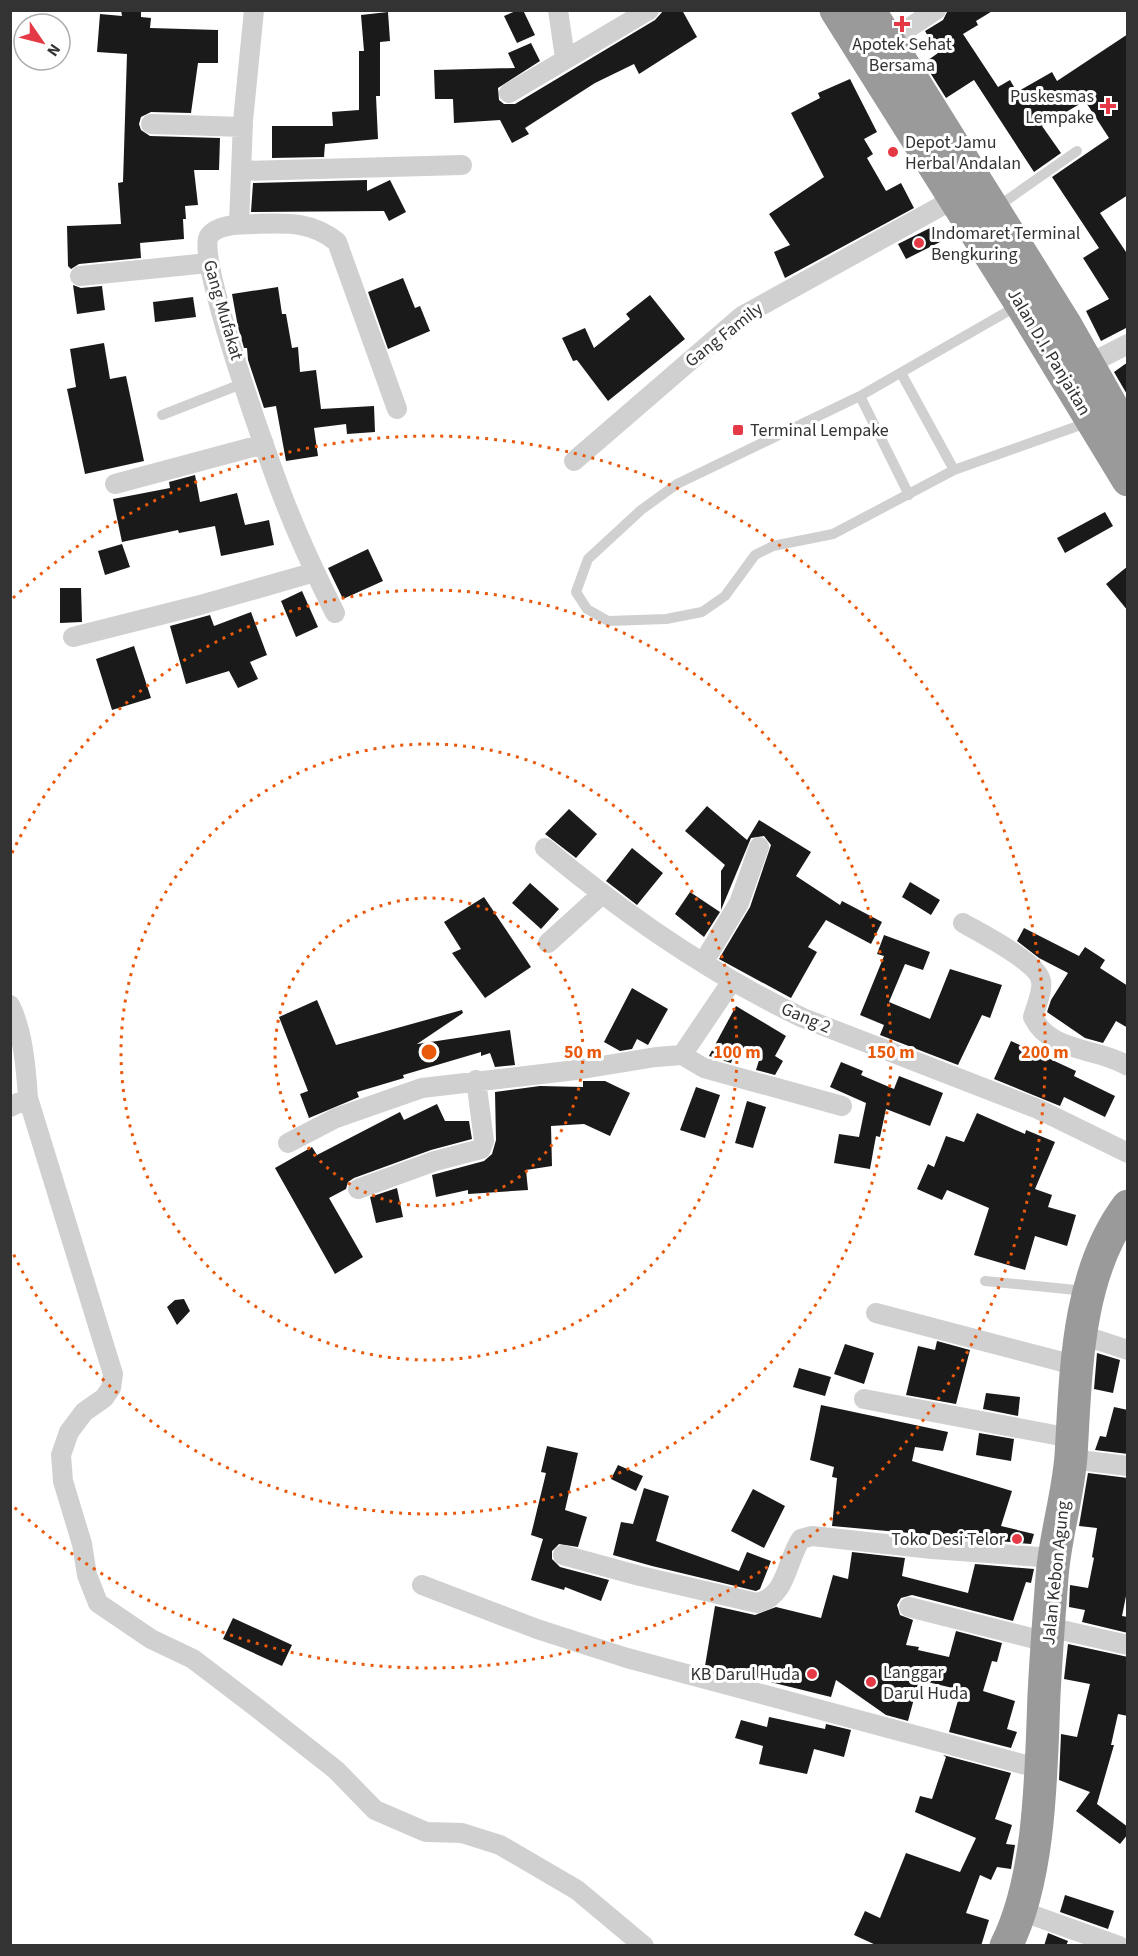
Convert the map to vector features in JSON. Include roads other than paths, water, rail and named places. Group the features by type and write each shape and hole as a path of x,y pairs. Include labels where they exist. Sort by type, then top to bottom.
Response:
{"highway":[{"name":"Jalan D.I. Panjaitan","path":"836,10 902,90 954,199 1032,297 1110,422 1128,480"},
{"path":"871,11 889,41 902,90 992,210 1032,297 1087,365 1110,422"},
{"name":"Jalan Kebon Agung","path":"1006,1946 1022,1911 1033,1849 1041,1769 1054,1558 1071,1448 1080,1351 1089,1292 1103,1248 1128,1206"}],"street":[{"path":"254,10 243,128 239,224 304,224 324,231 337,242 397,409"},
{"path":"558,10 565,58"},
{"path":"509,93 649,10"},
{"path":"889,41 936,10"},
{"path":"151,124 243,128"},
{"path":"241,171 462,165"},
{"name":"Gang Family","path":"574,461 742,316 954,199"},
{"name":"Gang Mufakat","path":"239,224 216,230 208,237 205,246 208,263 264,444 315,572 335,614"},
{"path":"80,276 208,263"},
{"path":"1087,365 1128,344"},
{"path":"116,484 264,444"},
{"path":"73,637 200,605 315,572"},
{"name":"Gang 2","path":"545,848 601,895 732,981 803,1018 1038,1109 1128,1153"},
{"path":"703,963 739,903 759,848"},
{"path":"548,943 601,895"},
{"path":"963,923 1019,957 1040,975 1042,983 1033,1017 1038,1028 1071,1047 1111,1057 1128,1066"},
{"path":"682,1055 732,981"},
{"path":"10,1005 15,1014 27,1075 28,1098 112,1374 111,1389 104,1398 84,1412 74,1425 61,1455 63,1481 82,1544 87,1575 98,1603 151,1639 193,1659 336,1770 375,1809 426,1832 462,1833 500,1845 577,1890 644,1946"},
{"path":"288,1143 336,1118 422,1088 682,1055 704,1068 842,1106"},
{"path":"358,1190 435,1161 481,1149 484,1141 476,1080"},
{"path":"10,1107 28,1098"},
{"path":"876,1313 1080,1351 1128,1350"},
{"path":"864,1399 1071,1448 1128,1466"},
{"path":"563,1555 640,1576 757,1603 774,1596 781,1587 794,1549 801,1539 812,1536 932,1549 1054,1558"},
{"path":"422,1585 537,1629 627,1658 963,1750 1041,1769"},
{"path":"909,1607 1048,1635 1128,1646"},
{"path":"1022,1911 1119,1946"}],"lane":[{"path":"992,210 1077,151"},
{"path":"1032,297 860,396 677,484 641,510 588,559 576,592 587,609 608,621 666,620 702,612 725,596 755,555 773,546 833,534 954,470 1110,422"},
{"path":"901,373 954,470"},
{"path":"162,415 244,383"},
{"path":"860,396 909,495"},
{"path":"985,1281 1089,1292"}],"place":[{"name":"Apotek Sehat Bersama","path":"902,24"},
{"name":"Puskesmas Lempake","path":"1108,106"},
{"name":"Depot Jamu Herbal Andalan","path":"893,152"},
{"name":"Indomaret Terminal Bengkuring","path":"919,243"},
{"name":"Terminal Lempake","path":"738,430"},
{"name":"Toko Desi Telor","path":"1017,1539"},
{"name":"KB Darul Huda","path":"812,1674"},
{"name":"Langgar Darul Huda","path":"871,1682"}]}
